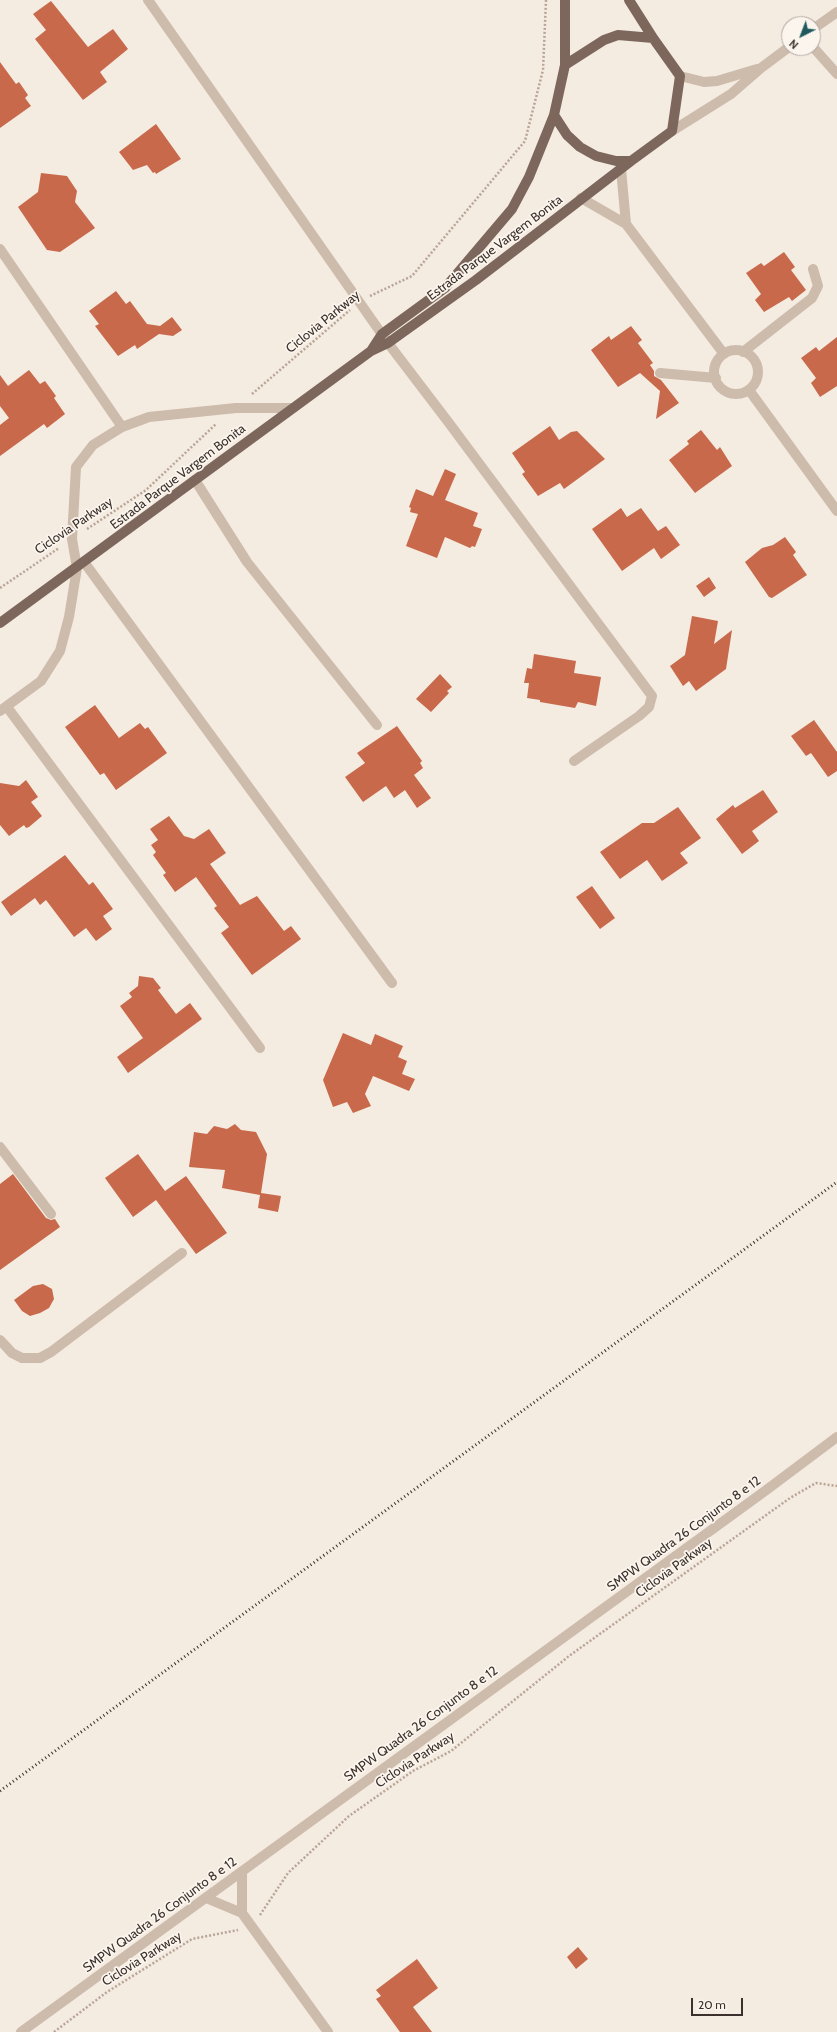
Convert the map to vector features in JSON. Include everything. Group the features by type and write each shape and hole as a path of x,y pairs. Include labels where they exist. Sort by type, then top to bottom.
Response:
{"main road":[{"path":"565,0 565,64 554,115 567,135 580,147 596,156 616,161 631,161 672,131 680,76 628,0"},
{"path":"565,64 604,40 618,36 632,35 653,38"},
{"name":"Estrada Parque Vargem Bonita","path":"0,623 371,351 445,288 512,209 529,177 554,115"},
{"name":"Estrada Parque Vargem Bonita","path":"385,339 476,280 631,161"}],"street":[{"path":"148,0 385,339 454,429 652,696 649,707 639,716 574,761"},
{"path":"821,23 837,12"},
{"path":"672,131 731,94 781,53"},
{"path":"821,56 837,74"},
{"path":"680,76 704,82 717,81 761,68"},
{"path":"622,169 626,224"},
{"path":"582,198 626,224 724,354"},
{"path":"0,249 122,427"},
{"path":"743,352 812,298 818,286 813,269"},
{"path":"730,351 743,352 754,360 757,366 757,379 749,390 743,393 729,393 723,390 716,378 716,365 724,354 730,351"},
{"path":"660,373 716,378"},
{"path":"749,390 837,511"},
{"path":"292,408 236,408 149,417 122,427 93,445 76,467 72,539 81,565 392,983"},
{"path":"195,480 247,562 377,725"},
{"path":"81,565 60,651 41,681 4,709 260,1048"},
{"path":"0,1147 51,1214"},
{"path":"0,1340 12,1353 22,1358 40,1358 51,1352 182,1253"},
{"name":"SMPW Quadra 26 Conjunto 8 e 12","path":"21,2032 242,1873 390,1762 766,1491 837,1436"},
{"path":"242,1873 242,1914"},
{"path":"206,1898 242,1914 328,2032"}],"path":[{"name":"Ciclovia Parkway","path":"0,588 146,490 203,435 359,302 412,276 526,141 543,70 546,0"},
{"name":"Ciclovia Parkway","path":"54,2032 107,1992 192,1939 252,1928 288,1873 349,1816 413,1771 451,1751 569,1656 790,1498 816,1483 837,1486"}],"building":[{"path":"51,1 88,47 113,29 128,49 100,72 107,82 83,100 35,39 46,30 33,14"},
{"path":"0,62 16,84 19,82 28,95 25,98 31,106 0,128"},
{"path":"156,124 181,159 156,174 155,172 153,173 147,165 133,170 119,152"},
{"path":"41,173 67,176 77,191 75,202 95,228 60,252 47,250 18,207 38,192"},
{"path":"784,252 795,267 791,270 806,290 792,301 789,297 764,312 755,300 761,294 746,273 761,263 764,266"},
{"path":"116,291 126,304 130,301 147,324 160,326 172,317 182,330 173,336 159,334 137,349 135,345 118,356 95,326 99,324 89,311"},
{"path":"631,326 642,340 638,343 653,363 650,365 654,371 654,376 661,380 679,403 656,419 660,391 640,373 618,387 591,350 609,336 611,340"},
{"path":"837,337 837,386 820,397 811,383 816,378 801,358 816,347 819,351"},
{"path":"29,370 40,384 45,381 56,396 54,398 65,414 47,428 44,424 0,456 0,425 9,418 0,406 0,375 8,386"},
{"path":"550,426 559,440 571,432 577,431 605,459 564,489 560,483 538,496 522,474 525,472 512,453"},
{"path":"701,430 717,450 720,447 732,466 695,493 669,460 689,444 687,441"},
{"path":"445,469 456,474 445,500 478,513 473,526 482,529 475,547 472,546 470,548 445,537 437,558 406,546 418,514 410,512 411,508 409,507 416,489 433,496"},
{"path":"621,508 627,517 641,508 658,531 666,526 680,545 661,559 654,548 622,571 592,529"},
{"path":"785,537 796,552 793,555 807,575 772,598 769,597 745,562 762,548 773,545"},
{"path":"709,577 716,588 704,597 696,586"},
{"path":"692,616 718,621 714,644 732,630 726,669 696,691 689,681 683,686 670,666 685,655"},
{"path":"534,654 576,661 574,673 601,677 596,706 578,702 575,708 540,702 540,700 527,698 529,683 524,683 527,668 532,669"},
{"path":"440,674 452,687 447,691 449,693 431,712 416,699"},
{"path":"95,705 119,738 140,723 145,729 148,727 167,753 116,790 104,773 100,775 65,727"},
{"path":"814,720 837,752 837,771 828,777 811,753 806,756 791,736"},
{"path":"397,726 422,761 420,763 423,768 414,775 431,798 417,808 405,790 394,798 386,786 363,802 345,777 365,763 357,753"},
{"path":"26,780 38,797 31,802 42,816 29,827 26,828 24,825 9,836 0,825 0,783 19,786"},
{"path":"763,790 778,812 752,831 759,841 742,854 716,819 733,805 735,808"},
{"path":"678,807 701,838 680,853 688,863 662,881 647,860 620,879 600,852 642,823 654,823"},
{"path":"169,816 184,836 194,839 209,829 226,853 210,864 240,905 257,896 284,931 291,926 301,939 252,975 221,933 229,927 214,908 217,906 196,877 175,892 163,875 166,873 153,855 156,852 151,845 158,840 150,829"},
{"path":"65,855 89,885 93,882 113,909 103,916 112,929 96,941 86,928 74,937 46,900 40,905 35,898 11,916 1,902"},
{"path":"592,886 615,918 600,929 576,897"},
{"path":"139,976 153,978 161,988 158,990 176,1014 190,1003 202,1019 128,1073 117,1057 143,1038 120,1006 132,997 129,993 138,986"},
{"path":"343,1033 371,1045 375,1034 403,1046 398,1057 407,1061 402,1074 415,1079 409,1091 373,1076 365,1094 371,1106 353,1113 347,1102 333,1107 323,1080"},
{"path":"235,1124 241,1130 256,1132 267,1154 261,1193 281,1196 278,1212 258,1208 260,1195 222,1188 225,1170 189,1167 194,1132 207,1134 214,1126 227,1129"},
{"path":"138,1154 165,1191 186,1176 227,1233 196,1254 156,1200 133,1217 105,1178"},
{"path":"13,1174 46,1218 51,1220 55,1219 60,1227 0,1270 0,1184"},
{"path":"43,1284 52,1289 54,1299 49,1308 30,1316 22,1311 14,1300 33,1286"},
{"path":"578,1947 588,1959 576,1969 567,1957"},
{"path":"417,1959 438,1988 413,2007 432,2032 400,2032 376,1999 381,1996 376,1990"}],"railway":[{"path":"0,1791 837,1182"}]}
